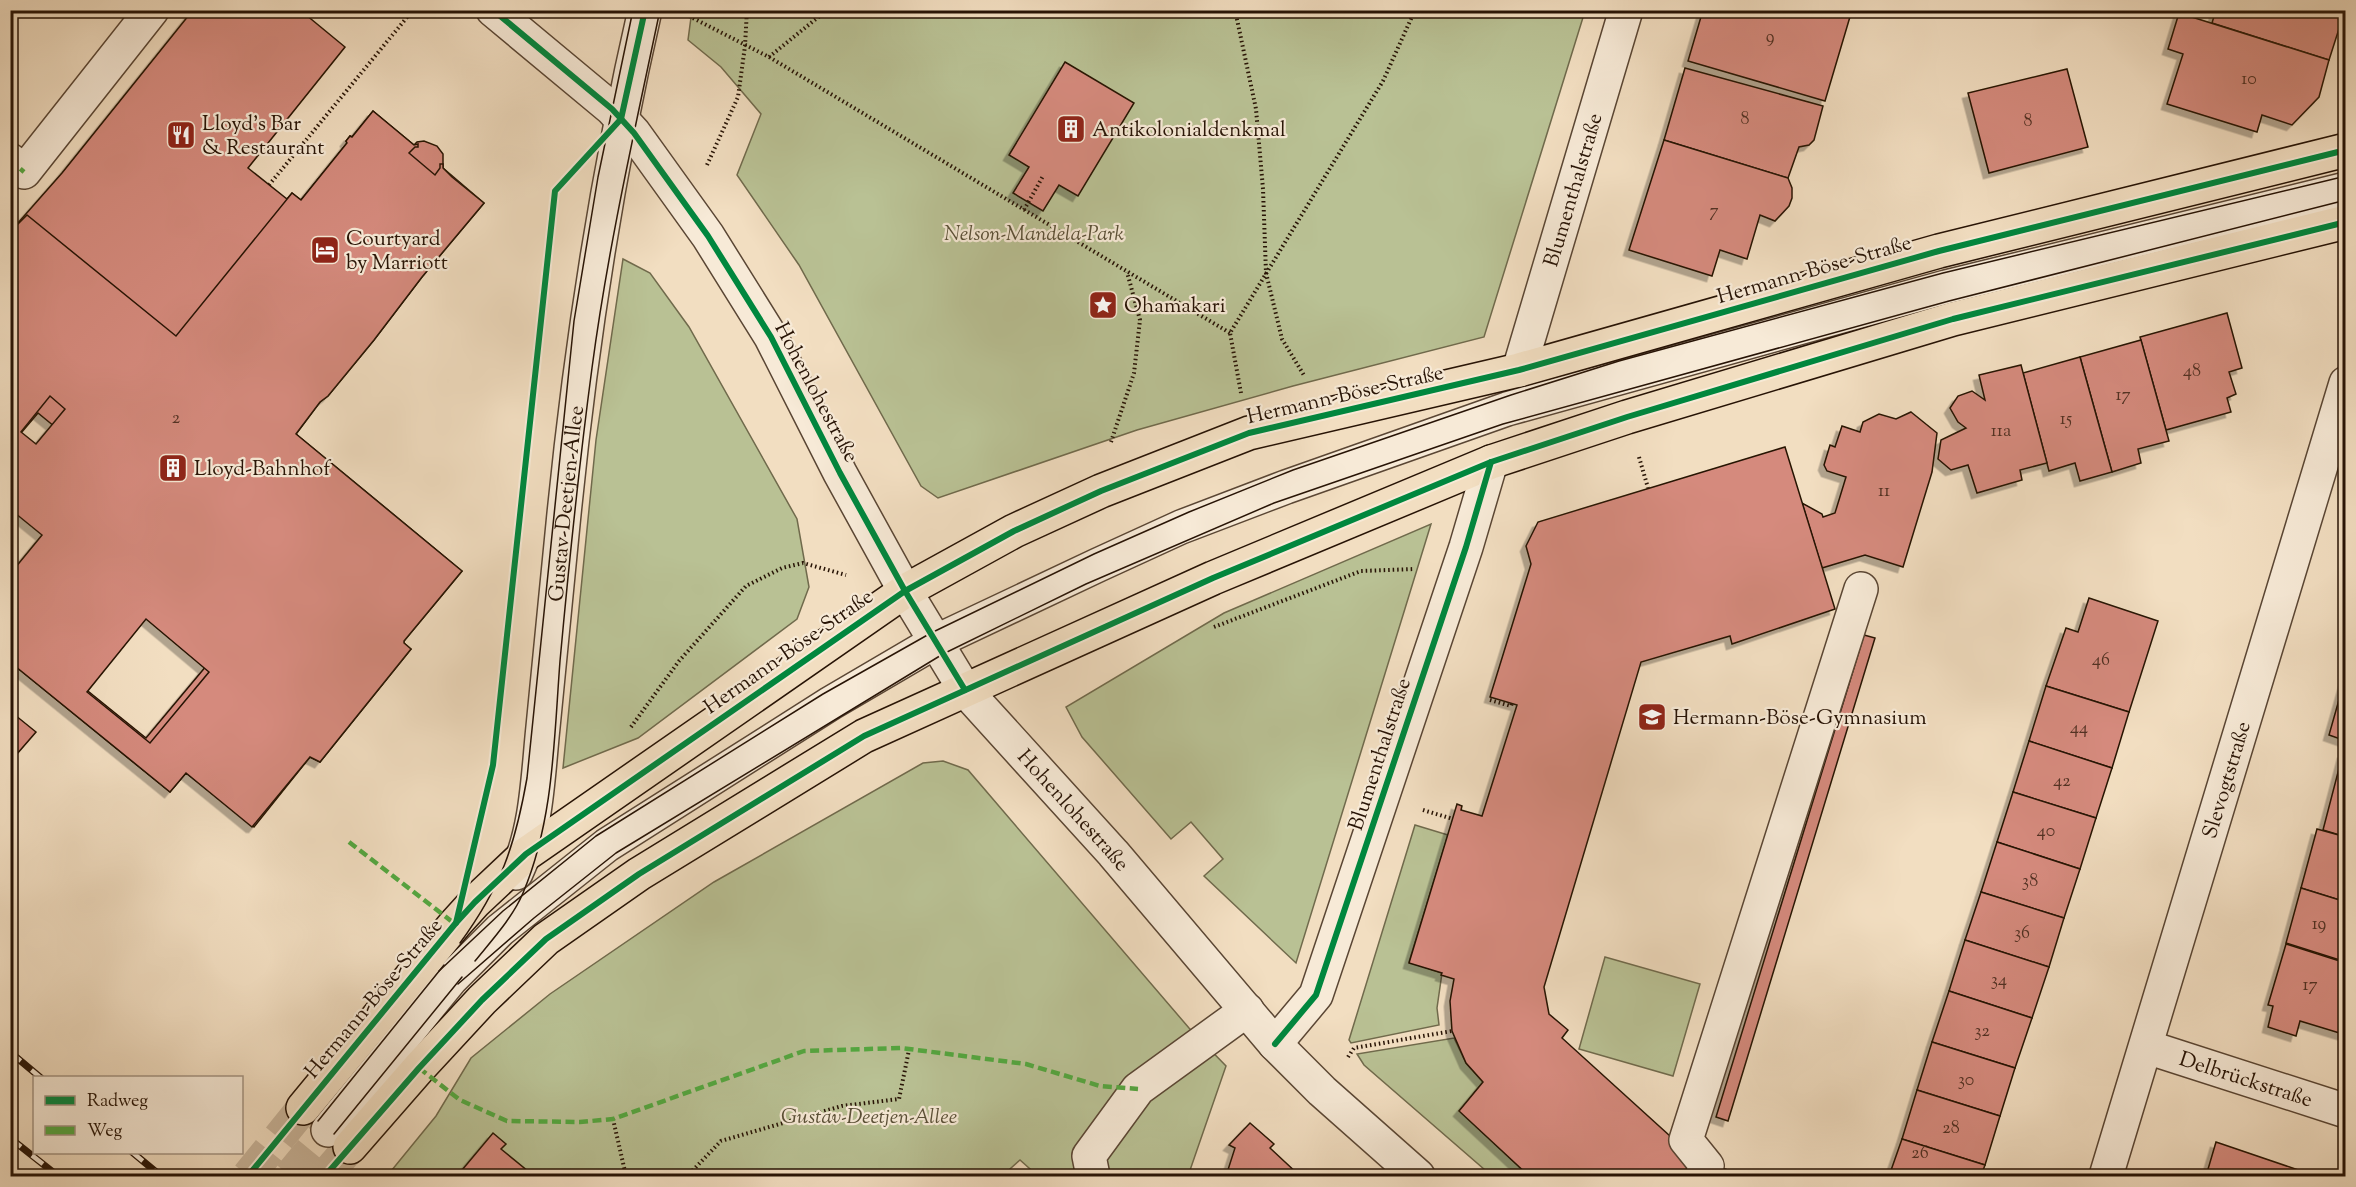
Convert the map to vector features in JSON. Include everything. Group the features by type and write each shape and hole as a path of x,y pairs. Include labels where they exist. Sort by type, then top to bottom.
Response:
{"main road":[{"name":"Hermann-Böse-Straße","path":"303,1108 462,917 526,854 905,591 1014,531 1101,491 1249,432 1519,370 1939,251 2346,150"},
{"path":"339,1139 546,939 639,874 864,736 1213,578 1491,462 1627,417 1953,319 2346,222"}],"street":[{"path":"17,166 152,10"},
{"name":"Hohenlohestraße","path":"493,10 587,88 634,133 708,236 771,337 840,473 905,591 965,690 1113,853 1275,1044 1322,1091 1418,1176"},
{"name":"Gustav-Deetjen-Allee","path":"451,980 492,922 526,854 537,786 574,411 608,186 645,10"},
{"name":"Blumenthalstraße","path":"1519,370 1626,10"},
{"path":"339,1139 451,980 500,930 607,845 831,703 936,642 1181,528 1286,487 1507,409 1946,287 2346,189"},
{"name":"Slevogtstraße","path":"2106,1176 2147,1047 2346,383"},
{"name":"Blumenthalstraße","path":"1275,1044 1316,995 1466,547 1491,462"},
{"path":"1702,1176 1707,1166 1686,1140 1861,589"},
{"path":"1093,1176 1089,1156 1138,1089 1247,1010"},
{"name":"Delbrückstraße","path":"2147,1047 2346,1111"}],"path":[{"path":"269,185 413,10"},
{"path":"679,10 769,57 1230,333"},
{"path":"687,209 738,97 747,10"},
{"path":"769,57 827,10"},
{"path":"1235,10 1256,109 1263,189 1266,273 1282,339 1326,415"},
{"path":"1249,432 1230,333 1383,81 1415,10"},
{"path":"1024,210 1044,176"},
{"path":"1101,491 1108,450 1134,373 1140,320 1127,271"},
{"path":"1636,448 1648,488"},
{"path":"631,728 680,661 746,586 782,568 803,562 905,591"},
{"path":"1490,700 1511,706 1512,703"},
{"path":"1322,1091 1354,1048 1452,1031"},
{"path":"680,1176 693,1170 721,1141 842,1106 898,1100 909,1050"},
{"path":"613,1119 626,1176"}],"green space":[{"name":"Nelson-Mandela-Park","path":"692,10 1585,11 1484,337 1293,386 1137,430 938,498 921,486 799,265 737,175 761,114 721,67 688,40"},
{"path":"623,259 650,273 689,327 797,519 809,587 797,619 638,738 563,768 596,440"},
{"path":"1431,524 1296,963 1204,876 1223,859 1191,822 1171,839 1082,737 1066,707 1224,613"},
{"path":"943,761 968,770 1189,1028 1226,1066 1188,1176 1038,1176 1020,1160 1002,1176 387,1176 436,1116 471,1058 550,994 714,882 923,763"},
{"path":"1415,825 1448,835 1409,962 1442,973 1437,1008 1439,1025 1351,1043 1349,1040"},
{"path":"1605,957 1700,984 1673,1076 1579,1049"},
{"path":"1454,1038 1466,1063 1483,1082 1460,1111 1529,1176 1492,1176 1364,1065 1357,1054"}],"building":[{"name":"Lloyd-Bahnhof","path":"193,10 300,10 345,47 248,168 287,199 292,193 301,200 347,143 350,136 352,137 373,111 414,145 424,141 437,146 443,154 443,168 484,203 296,434 462,571 404,641 411,649 320,762 310,757 254,827 186,773 170,792 10,662 10,628 146,738 263,598 38,413 10,446 10,232 62,173"},
{"path":"1703,10 1852,10 1825,101 1688,61"},
{"path":"2227,10 2345,10 2329,60 2212,23 2215,13 2225,16"},
{"path":"2179,13 2329,60 2319,97 2292,125 2262,115 2257,132 2167,104 2183,54 2168,49"},
{"name":"Antikolonialdenkmal","path":"1065,62 1134,103 1078,196 1059,185 1043,211 1013,193 1029,167 1009,155"},
{"path":"1685,68 1823,106 1814,140 1809,145 1799,147 1788,178 1664,140"},
{"path":"2067,69 2088,147 1989,173 1968,93"},
{"name":"Lloyd-Bahnhof","path":"373,111 414,145 418,144 418,147 409,153 435,175 440,164 443,164 443,168 452,177 484,203 296,434 462,571 404,641 411,649 320,762 310,757 252,827 186,773 170,792 10,662 10,574 42,535 10,509 10,232 27,215 176,336 292,193 301,200 347,143 350,136 352,137","holes":["50,396 65,409 36,444 21,432","146,619 209,672 150,743 87,692"]},
{"path":"1664,140 1788,178 1792,188 1789,206 1775,221 1760,215 1747,259 1720,250 1712,276 1629,250"},
{"path":"2227,313 2242,368 2229,372 2236,394 2227,398 2231,412 2166,430 2140,337"},
{"path":"2141,340 2169,441 2138,449 2141,463 2112,472 2080,357"},
{"path":"2080,357 2112,472 2080,481 2075,463 2049,471 2023,373"},
{"path":"2021,365 2047,463 2020,470 2022,480 1977,493 1968,465 1951,470 1938,459 1941,440 1966,428 1958,422 1950,408 1958,396 1972,391 1985,400 1979,375"},
{"path":"1911,412 1937,433 1932,472 1903,567 1865,555 1822,568 1802,503 1822,514 1823,517 1835,513 1846,477 1827,471 1824,465 1830,445 1835,447 1842,426 1860,432 1863,422 1879,414 1896,419"},
{"path":"1785,447 1835,609 1732,644 1730,636 1641,662 1544,987 1549,1014 1568,1030 1562,1038 1681,1146 1696,1166 1686,1176 1529,1176 1459,1111 1483,1082 1466,1063 1452,1031 1450,1001 1454,979 1409,963 1457,804 1462,806 1461,810 1482,816 1517,705 1490,697 1531,564 1526,546 1538,522"},
{"path":"2089,598 2158,621 2129,712 2046,686 2066,628 2078,632"},
{"path":"1864,635 1875,638 1728,1121 1716,1117"},
{"path":"2346,675 2346,741 2329,735"},
{"path":"2046,686 2129,712 2112,768 2029,741"},
{"path":"10,711 36,732 10,762"},
{"path":"2029,741 2112,768 2096,818 2013,792"},
{"path":"2343,753 2346,754 2346,837 2323,830"},
{"path":"2013,792 2096,818 2080,869 1997,842"},
{"path":"2317,829 2346,837 2346,902 2301,888"},
{"path":"1997,842 2080,869 2064,918 1981,892"},
{"path":"2301,888 2346,902 2346,962 2286,943"},
{"path":"1981,892 2064,918 2049,967 1965,940"},
{"path":"1965,940 2049,967 2032,1018 1949,991"},
{"path":"2286,944 2346,963 2346,1035 2300,1021 2296,1036 2268,1027 2273,1006 2268,1005"},
{"path":"1949,991 2032,1018 2015,1068 1932,1042"},
{"path":"1932,1042 2015,1068 2000,1116 1917,1090"},
{"path":"1917,1090 2000,1116 1985,1165 1902,1139"},
{"path":"1250,1123 1274,1144 1270,1148 1300,1176 1226,1176 1235,1148 1229,1145"},
{"path":"493,1133 506,1144 501,1149 534,1176 457,1176"},
{"path":"1902,1139 1985,1165 1981,1176 1889,1176"},
{"path":"2216,1142 2316,1176 2206,1176"},
{"path":"1718,1167 1748,1176 1715,1176"}],"tunnel":[{"path":"248,1176 303,1108"},
{"path":"290,1176 328,1130"},
{"path":"325,1176 350,1147"}],"tram line":[{"path":"460,943 486,903 504,865 517,825 527,778 574,321 598,177 633,10"},
{"path":"475,961 508,920 519,902 533,865 547,808 571,551 598,323 660,10"},
{"path":"439,971 503,911 596,836 823,694 931,633 1094,554 1189,512 1293,470 1511,395 1619,361 1943,273 2346,176"},
{"path":"458,984 534,918 616,853 943,654 1086,584 1274,503 1503,424 1949,301 2346,200"},
{"path":"318,1121 444,965"},
{"path":"334,1134 462,977"}],"railway":[{"path":"10,1052 39,1076"},
{"path":"10,1138 58,1176"},
{"path":"134,1154 161,1176"}],"marked path":[{"path":"10,160 24,172"},
{"path":"349,842 455,924 456,921"},
{"path":"419,1068 460,1100 507,1121 580,1122 613,1119 804,1051 901,1048 1026,1064 1100,1086 1138,1089"}],"cycle path":[{"path":"493,10 612,109 634,133 708,236 771,337 840,473 905,591 965,690"},
{"path":"621,119 645,10"},
{"path":"456,923 493,765 555,191 621,119"},
{"path":"248,1176 455,924 526,854 905,591 1014,531 1101,491 1249,433 1519,370 1939,251 2346,150"},
{"path":"325,1176 482,1000 546,939 639,874 864,736 1213,578 1491,462 1627,417 1953,319 2346,222"},
{"path":"1275,1044 1316,995 1466,547 1491,462"}],"place":[{"name":"Antikolonialdenkmal","path":"1071,129"},
{"name":"Lloyd's Bar & Restaurant","path":"181,135"},
{"name":"Courtyard by Marriott","path":"325,250"},
{"name":"Ohamakari","path":"1103,305"},
{"name":"Lloyd-Bahnhof","path":"173,468"},
{"name":"Hermann-Böse-Gymnasium","path":"1652,717"}]}
